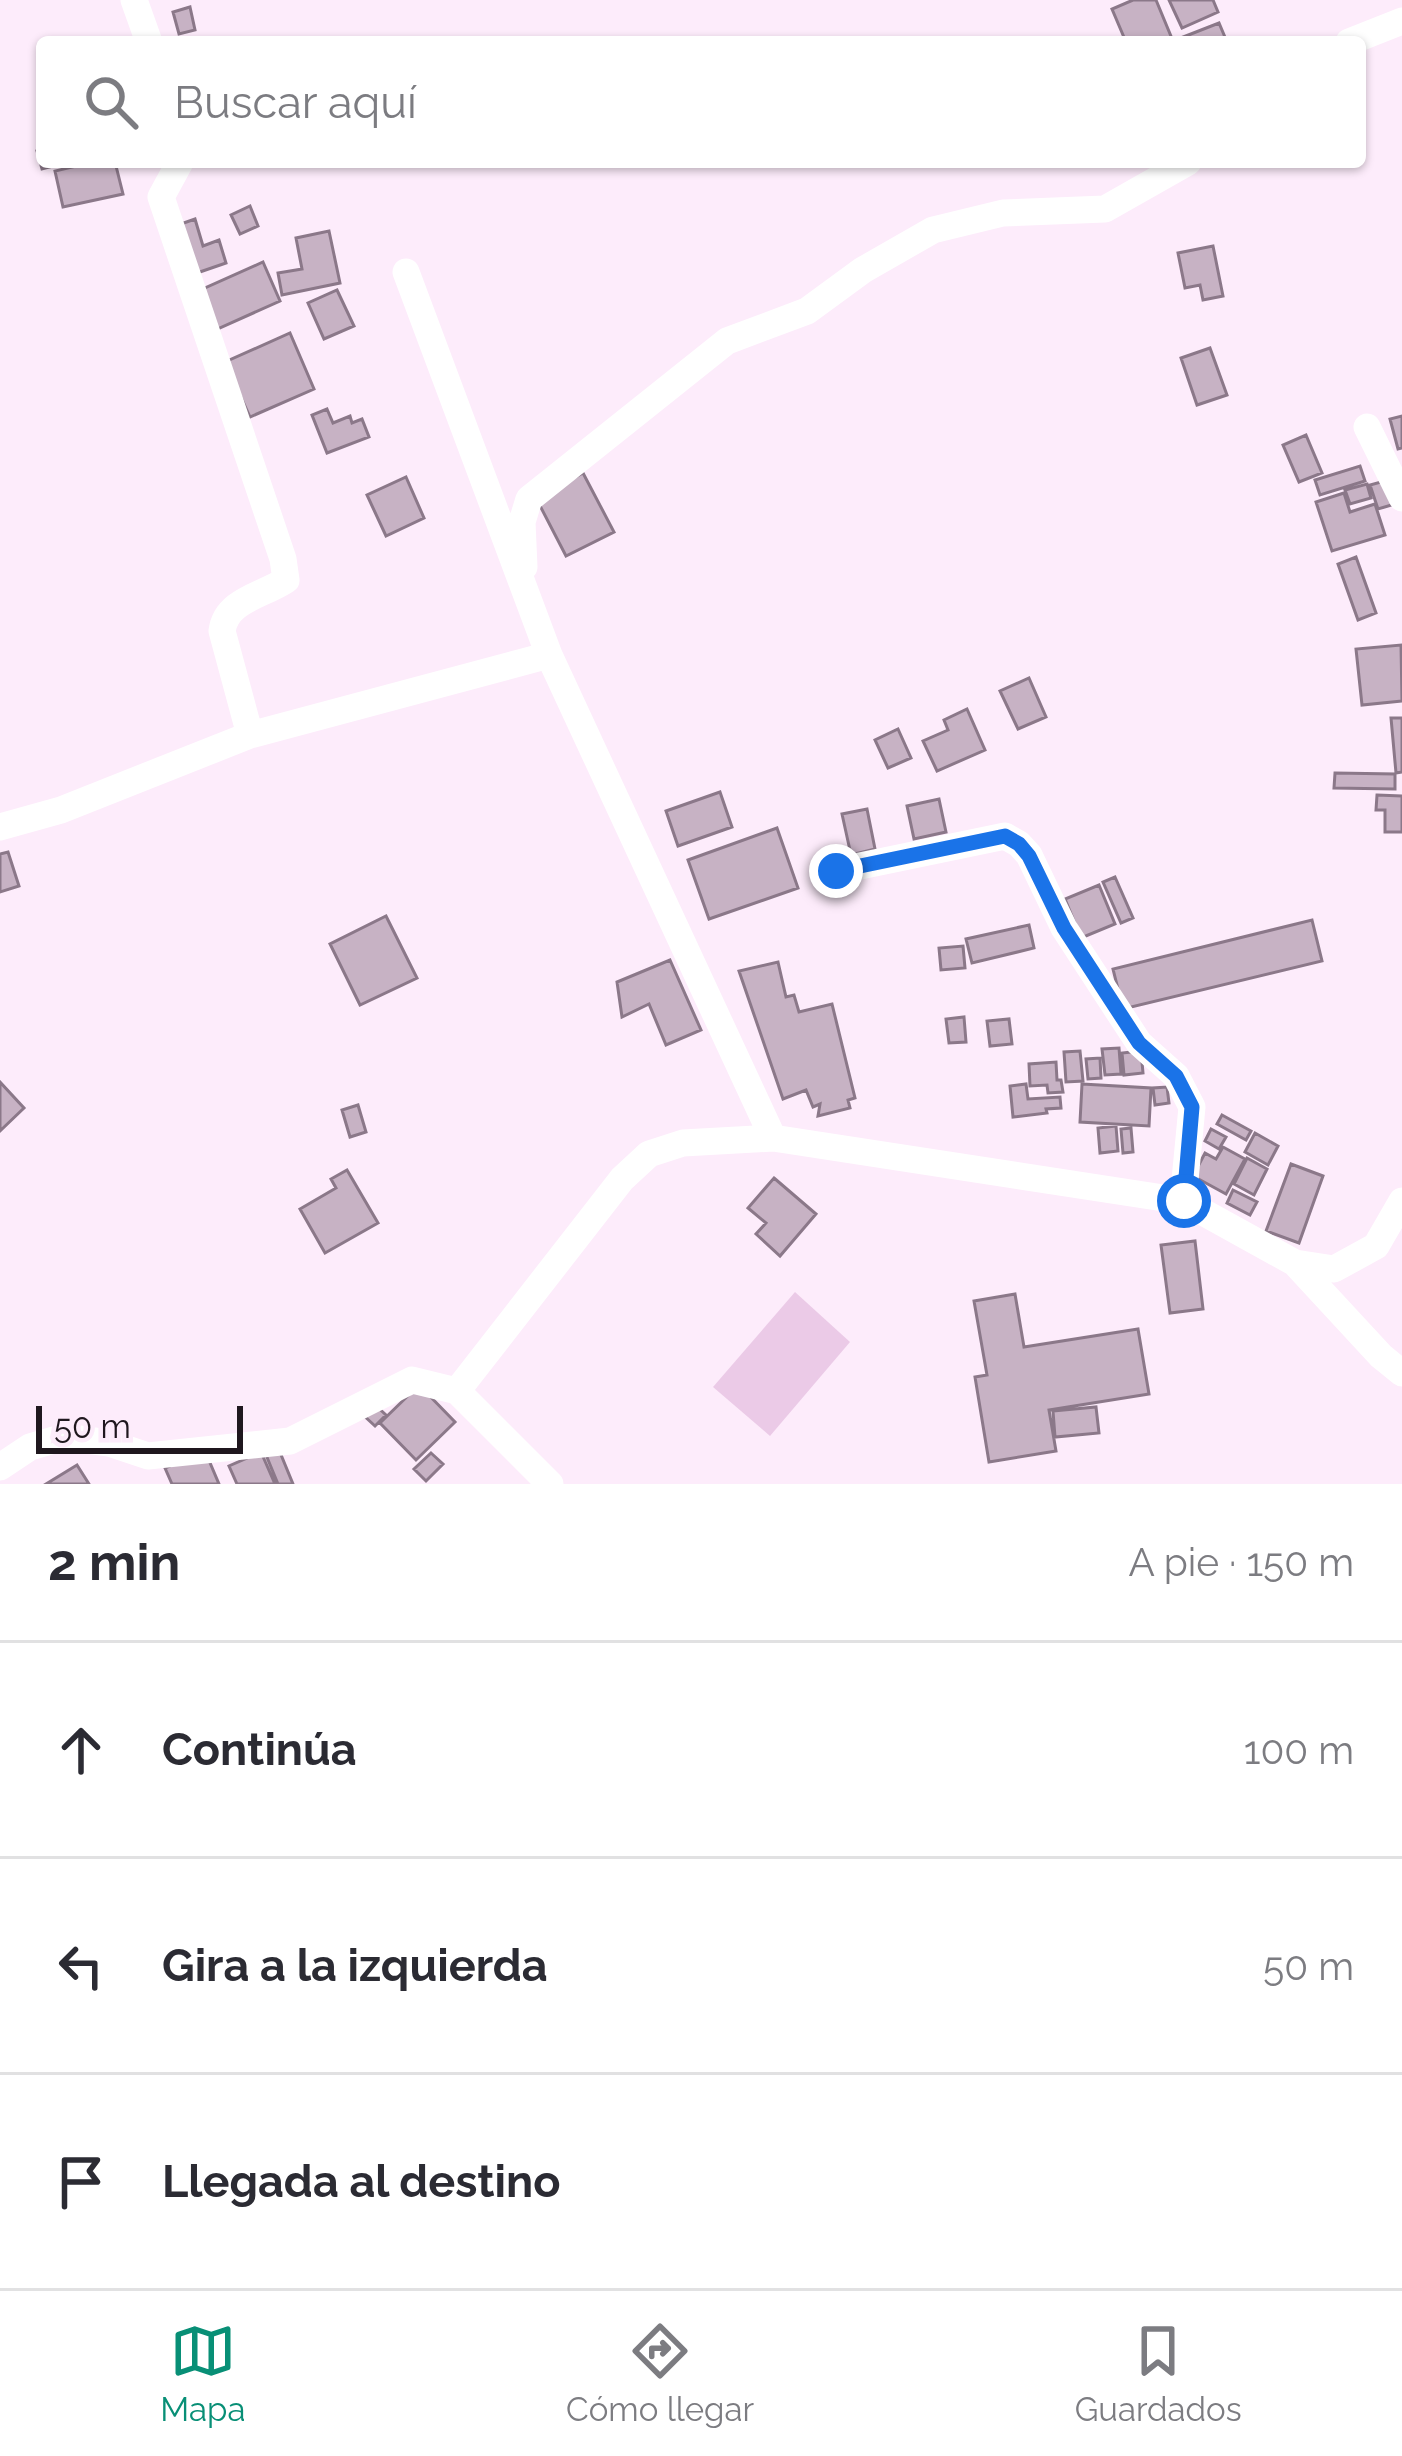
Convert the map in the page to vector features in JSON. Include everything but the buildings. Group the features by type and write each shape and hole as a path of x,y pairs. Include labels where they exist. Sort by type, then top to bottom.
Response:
{"street":[{"path":"134,0 147,36"},
{"path":"1364,36 1402,21"},
{"path":"177,168 160,197 284,560 286,580 224,616 222,631 250,735"},
{"path":"526,595 522,522 529,499 727,341 807,311 863,270 933,230 1003,213 1106,209 1178,168"},
{"path":"406,272 549,656 773,1138"},
{"path":"1367,427 1402,498"},
{"path":"0,827 61,810 250,735 549,656"},
{"path":"836,871 1005,836 1019,844 1064,928 1139,1043 1176,1076 1192,1107 1184,1201"},
{"path":"457,1391 622,1179 649,1154 683,1143 773,1138 1184,1201 1295,1263 1402,1373"},
{"path":"1295,1263 1334,1269 1376,1246 1402,1201"},
{"path":"0,1466 30,1447 64,1437 109,1443 148,1456 290,1442 412,1380 457,1391 550,1484"}],"shaded area":[{"path":"795,1292 850,1342 770,1436 713,1387"}],"route":[{"path":"836,871 1005,836 1019,844 1064,928 1139,1043 1176,1076 1192,1107 1184,1201"}]}
